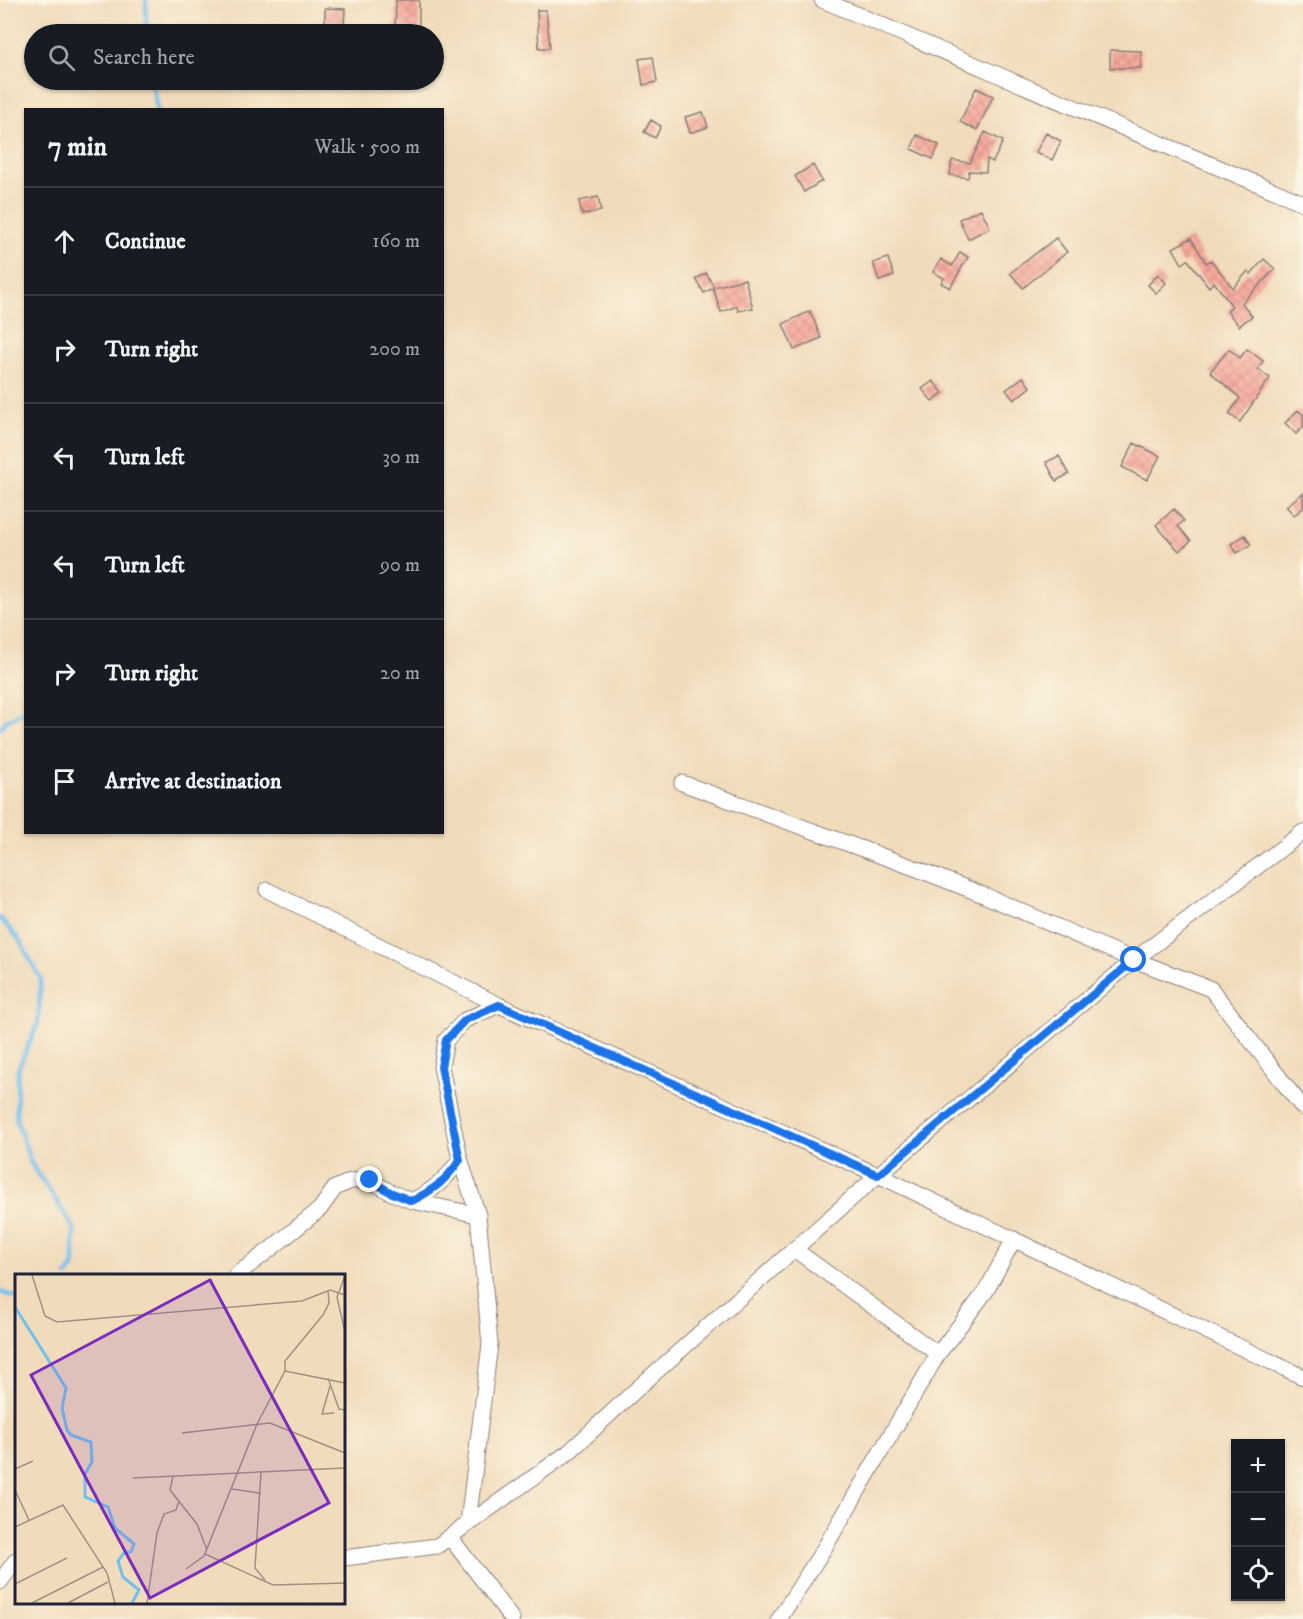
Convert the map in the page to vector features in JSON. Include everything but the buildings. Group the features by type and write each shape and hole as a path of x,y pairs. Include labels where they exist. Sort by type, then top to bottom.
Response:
{"street":[{"path":"822,0 1303,203"},
{"path":"682,783 920,870 1134,960 1211,989 1303,1108"},
{"path":"345,1558 437,1546 569,1452 878,1175 1134,960 1303,832"},
{"path":"267,890 499,1005 878,1175 1303,1377"},
{"path":"468,1523 490,1344 478,1215 460,1160 441,1067 446,1040 465,1020 499,1005"},
{"path":"412,1201 429,1192 448,1176 460,1160"},
{"path":"236,1274 320,1209 335,1188 351,1181 370,1180 412,1201 478,1215"},
{"path":"778,1619 825,1547 938,1354 986,1291 1014,1239"},
{"path":"794,1249 938,1354"},
{"path":"450,1537 512,1619"},
{"path":"0,1582 15,1561"}],"waterway":[{"path":"146,0 146,24"},
{"path":"154,90 157,108"},
{"path":"0,729 6,721 24,711"},
{"path":"0,918 18,938 41,979 38,1023 18,1069 16,1119 31,1163 74,1228 74,1265 68,1274"},
{"path":"0,1292 15,1297"}],"route":[{"path":"370,1180 412,1201 429,1192 448,1176 460,1160 441,1067 446,1040 465,1020 499,1005 878,1175 1134,960"}]}
